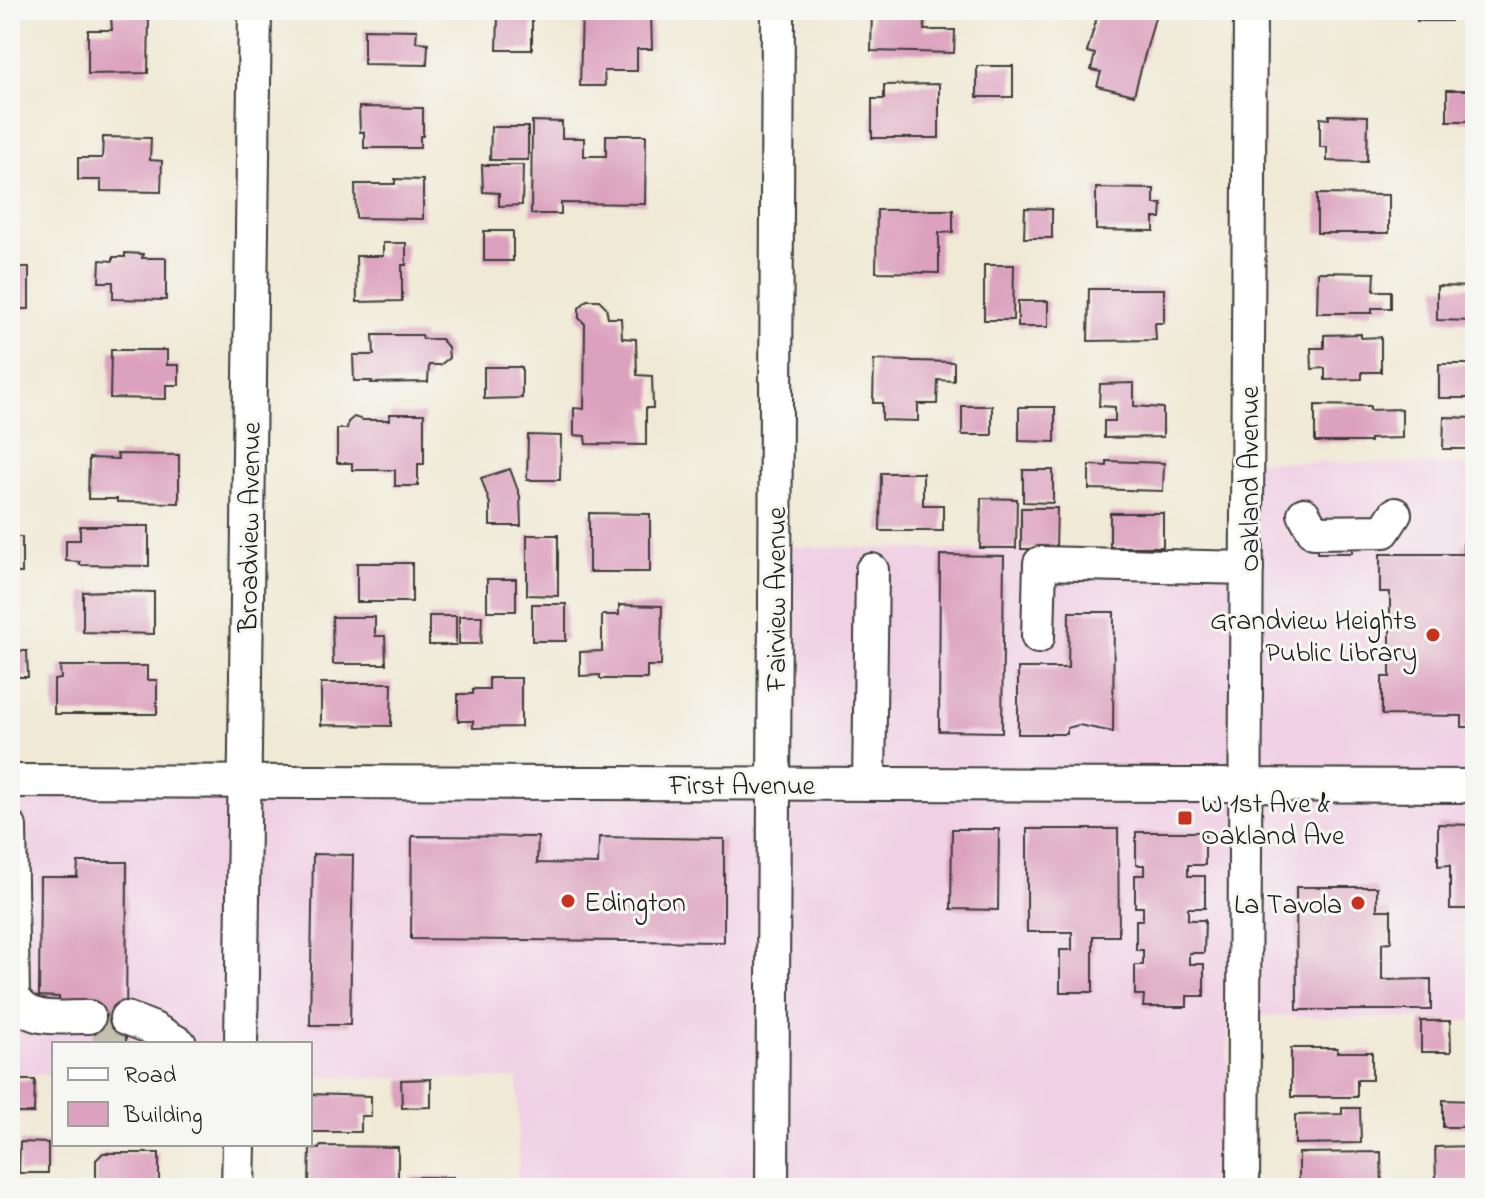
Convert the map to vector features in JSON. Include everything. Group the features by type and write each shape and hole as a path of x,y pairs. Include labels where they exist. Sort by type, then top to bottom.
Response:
{"street":[{"name":"Broadview Avenue","path":"241,1042 255,10"},
{"name":"Fairview Avenue","path":"772,1188 778,10"},
{"name":"Oakland Avenue","path":"1243,1188 1250,10"},
{"path":"1304,514 1314,532 1384,531 1395,514"},
{"path":"1038,637 1040,563 1247,568"},
{"path":"869,784 872,570"},
{"name":"First Avenue","path":"10,781 1475,786"},
{"path":"10,827 13,996 25,1012 36,1016 91,1024 35,1030 10,1017"},
{"path":"168,1042 126,1025 152,1028 176,1042"},
{"path":"238,1188 239,1146"}],"shaded area":[{"path":"1249,461 1475,465 1475,1020 1228,1015 1226,1188 518,1188 518,1079 312,1077 312,1042 52,1042 52,1075 10,1074 10,784 771,770 773,546 1249,556"}],"building":[{"path":"582,10 651,12 652,49 637,49 637,71 604,71 605,86 580,86"},
{"path":"872,10 925,10 924,30 955,30 954,53 871,51"},
{"path":"1099,10 1157,10 1134,95 1097,86 1101,72 1091,70 1095,54 1087,52"},
{"path":"1417,10 1451,10 1451,21 1417,21"},
{"path":"111,15 149,15 148,73 88,74 88,30 112,30"},
{"path":"498,17 532,17 532,50 497,50"},
{"path":"364,29 417,30 416,42 428,43 427,65 364,64"},
{"path":"977,66 1013,66 1013,97 977,97"},
{"path":"939,84 939,138 872,138 872,99 884,99 884,85"},
{"path":"1447,90 1475,90 1475,121 1447,121"},
{"path":"359,107 423,108 420,148 364,148"},
{"path":"1329,115 1368,116 1367,162 1327,161 1327,147 1320,147 1320,118 1329,119"},
{"path":"532,121 562,122 562,138 584,138 584,156 606,156 606,135 646,135 645,204 561,203 561,214 531,214"},
{"path":"491,127 528,127 528,160 490,160"},
{"path":"103,137 151,138 150,160 162,161 161,192 101,191 101,180 78,180 78,158 102,158"},
{"path":"482,165 523,165 522,205 499,206 499,193 483,192"},
{"path":"395,179 423,180 423,219 356,218 355,184 395,184"},
{"path":"10,181 17,181 17,212 10,212"},
{"path":"1096,188 1154,189 1154,204 1162,204 1161,218 1154,218 1154,231 1096,230"},
{"path":"1317,194 1389,195 1389,233 1317,233"},
{"path":"1025,208 1052,209 1052,238 1024,238"},
{"path":"877,210 953,210 953,232 939,233 939,273 876,272"},
{"path":"484,231 513,231 513,261 484,261"},
{"path":"383,243 406,243 406,265 402,265 402,301 357,302 356,256 383,256"},
{"path":"125,253 143,254 142,258 166,258 166,300 113,299 113,282 99,282 100,260 113,261 113,257 125,257"},
{"path":"984,265 1014,265 1013,320 984,320"},
{"path":"10,267 29,267 29,309 10,309"},
{"path":"1318,272 1375,273 1374,291 1391,291 1391,308 1372,308 1372,313 1317,313"},
{"path":"1437,286 1475,287 1475,321 1437,320"},
{"path":"1089,289 1164,289 1164,323 1155,323 1156,340 1088,341"},
{"path":"587,300 599,300 606,307 608,318 621,318 622,338 636,339 637,375 652,376 653,408 646,408 646,445 586,444 585,436 574,435 574,408 584,409 585,324 579,318 579,308"},
{"path":"1018,301 1048,301 1048,327 1018,327"},
{"path":"1361,334 1361,338 1381,337 1381,372 1362,372 1362,379 1325,380 1325,368 1312,369 1311,348 1324,348 1324,335"},
{"path":"373,335 422,335 423,339 441,339 448,347 449,358 440,365 429,365 428,382 354,381 353,355 374,355"},
{"path":"111,350 167,350 167,365 179,365 179,385 166,385 166,399 110,398"},
{"path":"874,360 954,362 954,381 938,380 937,404 918,404 918,421 882,420 882,403 873,403"},
{"path":"1439,364 1475,364 1475,398 1439,398"},
{"path":"484,367 522,367 522,398 484,399"},
{"path":"1134,383 1134,406 1163,408 1163,437 1104,438 1104,421 1115,421 1115,407 1099,406 1100,384"},
{"path":"1315,405 1370,406 1370,410 1402,409 1402,438 1370,439 1370,442 1315,442"},
{"path":"962,406 992,406 992,435 962,435"},
{"path":"1019,407 1055,407 1055,442 1019,441"},
{"path":"390,414 424,414 424,464 418,464 418,486 395,486 395,470 352,470 352,463 337,463 337,429 347,429 348,422 354,417 390,420"},
{"path":"1444,417 1475,418 1475,449 1443,449"},
{"path":"528,435 561,436 560,480 527,480"},
{"path":"117,454 179,455 179,503 88,499 89,458 118,459"},
{"path":"1107,461 1164,463 1163,491 1089,489 1089,465 1107,466"},
{"path":"10,465 14,465 14,506 10,506"},
{"path":"510,469 520,496 521,526 490,526 490,504 481,478"},
{"path":"1023,470 1053,470 1053,503 1023,502"},
{"path":"881,473 923,473 923,505 943,505 943,531 880,531"},
{"path":"981,498 1017,499 1016,548 980,548"},
{"path":"1021,508 1057,508 1056,549 1021,549"},
{"path":"589,513 650,514 650,572 589,572"},
{"path":"1110,513 1163,513 1163,547 1110,547"},
{"path":"80,526 149,526 149,566 80,565 80,562 66,561 66,540 80,540"},
{"path":"527,535 558,535 558,596 527,595"},
{"path":"10,537 22,537 22,573 10,573"},
{"path":"1317,541 1352,541 1352,553 1317,553"},
{"name":"Grandview Heights Public Library","path":"1463,543 1475,543 1475,727 1462,727 1462,716 1382,715 1382,677 1390,677 1390,592 1380,592 1380,554 1463,554"},
{"path":"940,555 1004,556 1002,732 939,731"},
{"path":"357,563 412,563 412,602 357,602"},
{"path":"487,579 516,579 516,611 487,611"},
{"path":"83,592 154,592 154,634 83,632"},
{"path":"532,604 566,604 566,641 532,641"},
{"path":"619,605 662,606 661,666 647,666 647,679 580,676 580,652 602,651 602,615 619,615"},
{"path":"1069,612 1114,612 1113,732 1079,725 1067,728 1067,734 1018,734 1018,668 1068,668"},
{"path":"429,616 456,616 456,645 429,645"},
{"path":"459,616 482,616 481,644 459,644"},
{"path":"332,617 375,617 375,636 385,636 386,664 333,664"},
{"path":"10,651 27,651 28,677 10,677"},
{"path":"60,666 147,666 147,680 157,680 157,714 54,714 54,680 61,679"},
{"path":"489,678 521,678 521,727 473,728 473,721 458,721 458,694 473,694 473,689 489,689"},
{"path":"321,683 392,683 391,726 321,725"},
{"path":"1438,824 1475,825 1475,909 1450,909 1450,865 1438,866"},
{"path":"952,829 999,829 998,910 951,909"},
{"path":"1027,829 1118,829 1119,936 1093,936 1093,992 1060,992 1060,950 1072,950 1072,932 1027,932"},
{"path":"1136,832 1205,832 1205,865 1188,865 1188,876 1205,876 1205,908 1188,908 1188,920 1205,920 1204,953 1189,953 1189,964 1204,964 1204,996 1187,996 1187,1007 1143,1007 1144,995 1135,995 1135,965 1143,965 1143,950 1136,950 1136,920 1143,920 1143,907 1135,907 1135,875 1144,875 1144,865 1136,865"},
{"name":"Edington","path":"412,836 538,837 537,863 598,864 599,837 724,839 724,942 411,939"},
{"path":"313,854 353,855 350,1025 310,1025"},
{"path":"78,862 127,862 126,1042 97,1042 85,1008 59,1007 59,997 39,996 40,877 77,877"},
{"path":"1296,887 1377,887 1377,910 1391,910 1391,942 1382,943 1382,980 1431,979 1431,1010 1297,1010"},
{"path":"1421,1021 1450,1021 1451,1052 1421,1052"},
{"path":"1291,1048 1372,1052 1372,1080 1357,1080 1357,1097 1291,1097"},
{"path":"431,1079 431,1107 402,1108 401,1080"},
{"path":"10,1080 35,1080 34,1113 10,1113"},
{"path":"312,1094 371,1096 371,1116 361,1116 361,1132 312,1132"},
{"path":"1443,1100 1475,1101 1475,1127 1443,1127"},
{"path":"1342,1108 1360,1108 1361,1143 1295,1144 1295,1115 1342,1114"},
{"path":"20,1142 48,1143 48,1173 19,1173"},
{"path":"320,1146 398,1147 398,1181 309,1183 310,1148 319,1149"},
{"path":"1472,1146 1473,1182 1436,1182 1435,1147"},
{"path":"1381,1152 1382,1188 1299,1188 1299,1153"},
{"path":"103,1153 159,1153 159,1187 96,1187 96,1160"},
{"path":"411,1177 453,1177 453,1188 411,1188"}],"tunnel":[{"path":"93,1031 126,1031"}],"place":[{"name":"Grandview Heights Public Library","path":"1433,635"},
{"name":"W 1st Ave & Oakland Ave","path":"1185,818"},
{"name":"Edington","path":"568,901"},
{"name":"La Tavola","path":"1358,903"}]}
